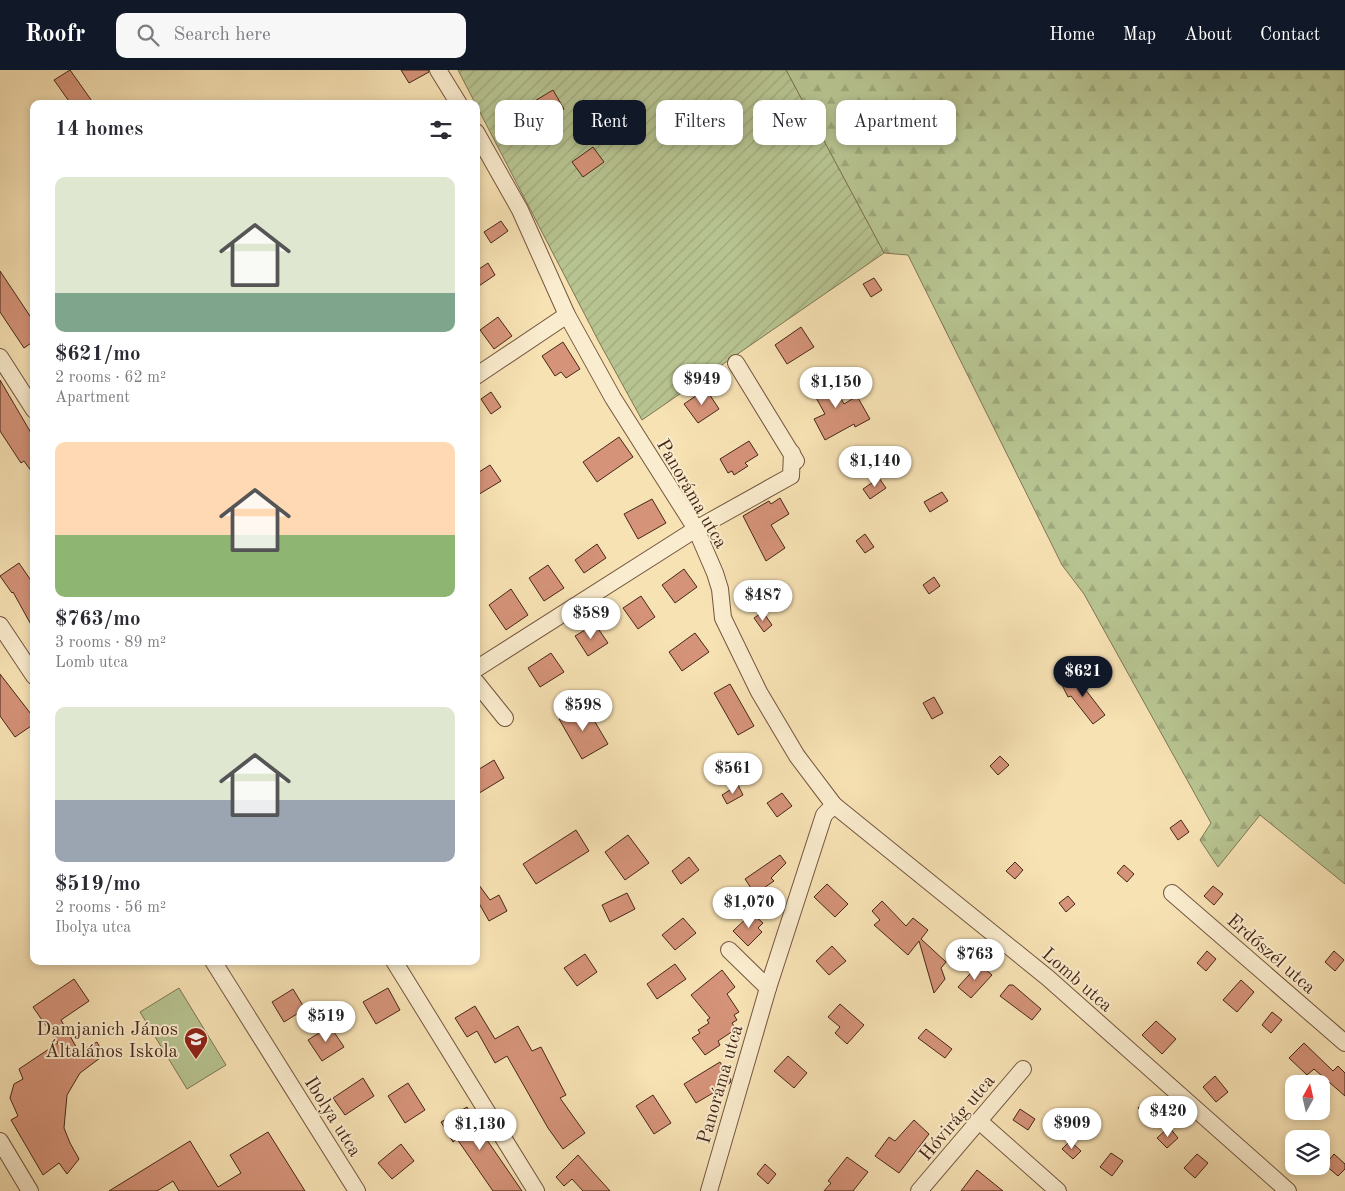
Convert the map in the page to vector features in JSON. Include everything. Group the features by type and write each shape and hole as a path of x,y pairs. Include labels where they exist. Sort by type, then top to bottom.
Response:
{"street":[{"path":"438,70 457,100"},
{"name":"Panoráma utca","path":"480,139 520,210 568,315 613,398 696,529 715,573 720,589 723,618 735,645 797,756 834,805 824,815 768,988 709,1191"},
{"path":"480,373 568,315"},
{"path":"0,357 30,404"},
{"path":"736,363 802,470"},
{"path":"480,666 696,529 791,476 792,453"},
{"path":"0,625 30,670"},
{"path":"480,687 505,718"},
{"name":"Lomb utca","path":"834,805 1048,978 1288,1191"},
{"name":"Erdőszél utca","path":"1172,893 1345,1043"},
{"path":"729,950 768,988"},
{"name":"Ibolya utca","path":"216,965 357,1191"},
{"path":"396,965 536,1191"},
{"name":"Hóvirág utca","path":"919,1191 1023,1069"},
{"path":"979,1121 1058,1191"},
{"path":"0,1142 30,1191"}],"green space":[{"path":"458,70 786,70 802,100 753,100 753,145 826,145 884,253 642,420 599,342 497,145 563,145 563,100 495,100 495,141 480,112 480,100 474,100"},
{"path":"786,70 1345,70 1345,884 1260,815 1218,867 1200,840 1211,823 1084,594 1062,565 908,255 884,253 826,145 826,100 802,100"},
{"path":"179,988 226,1065 187,1089 140,1012"}],"building":[{"path":"70,70 91,100 68,100 54,80"},
{"path":"401,70 428,70 429,72 409,83"},
{"path":"553,90 559,100 536,100"},
{"path":"593,147 604,162 583,177 572,162"},
{"path":"501,221 508,231 491,243 484,232"},
{"path":"488,263 495,275 480,285 480,268"},
{"path":"0,271 30,316 30,344 24,348 0,312"},
{"path":"874,278 882,290 871,297 863,284"},
{"path":"498,317 512,336 494,349 480,330"},
{"path":"801,327 814,347 787,364 775,345"},
{"path":"563,342 580,369 566,378 561,372 555,376 542,356"},
{"path":"821,375 823,379 829,376 844,404 857,396 870,419 855,427 854,424 825,440 814,419 825,414 808,383"},
{"path":"0,380 30,431 30,469 24,461 21,463 0,431"},
{"path":"706,389 719,409 698,423 684,404"},
{"path":"491,392 501,407 491,414 481,399"},
{"path":"619,437 633,457 597,482 583,462"},
{"path":"749,441 758,455 745,463 748,466 734,475 732,471 728,473 720,459"},
{"path":"490,465 501,481 480,494 480,471"},
{"path":"879,478 886,488 870,499 863,489"},
{"path":"942,492 948,501 930,512 924,502"},
{"path":"780,498 789,514 771,525 785,548 766,561 743,516 769,501 771,504"},
{"path":"652,499 666,523 638,539 624,514"},
{"path":"865,534 874,547 865,553 856,541"},
{"path":"597,544 606,558 584,573 575,560"},
{"path":"19,563 30,579 30,623 13,592 0,576"},
{"path":"548,565 564,588 544,601 529,578"},
{"path":"684,569 697,587 675,603 662,585"},
{"path":"934,577 940,586 929,594 923,585"},
{"path":"511,589 528,615 506,630 489,605"},
{"path":"641,596 655,617 638,629 623,608"},
{"path":"763,612 772,625 764,632 754,618"},
{"path":"595,624 608,643 588,656 575,636"},
{"path":"695,633 709,652 682,671 669,652"},
{"path":"551,653 564,672 540,687 528,668"},
{"path":"0,674 30,713 30,727 15,737 0,716"},
{"path":"1080,674 1087,688 1085,689 1105,715 1093,724 1071,696 1068,697 1061,683"},
{"path":"730,684 754,726 738,735 714,693"},
{"path":"934,697 943,713 932,719 923,703"},
{"path":"585,705 608,744 582,759 559,719"},
{"path":"1000,756 1009,765 998,775 990,766"},
{"path":"494,760 504,778 480,793 480,769"},
{"path":"738,785 743,795 727,804 722,795"},
{"path":"782,793 792,806 777,817 767,803"},
{"path":"1181,820 1189,832 1178,840 1170,828"},
{"path":"576,830 589,851 536,884 523,864"},
{"path":"628,835 649,863 625,880 605,852"},
{"path":"780,855 786,863 771,878 774,881 755,894 745,879"},
{"path":"689,857 699,870 681,884 672,871"},
{"path":"1015,862 1023,870 1015,879 1006,871"},
{"path":"1124,865 1134,874 1127,882 1117,873"},
{"path":"827,884 848,904 835,917 814,897"},
{"path":"480,886 490,900 499,895 507,911 489,921 480,905"},
{"path":"1213,886 1223,894 1214,905 1204,896"},
{"path":"627,893 635,909 610,922 602,905"},
{"path":"1068,896 1075,904 1066,912 1059,903"},
{"path":"882,901 906,926 913,918 928,930 921,939 946,962 941,968 945,979 934,993 919,941 908,955 874,925 880,920 872,911"},
{"path":"752,913 763,923 758,928 762,932 748,946 733,931"},
{"path":"683,918 696,933 675,950 662,935"},
{"path":"832,946 846,961 829,975 816,961"},
{"path":"1207,951 1216,959 1206,971 1197,963"},
{"path":"1334,951 1344,960 1335,971 1325,962"},
{"path":"585,954 597,972 577,986 564,968"},
{"path":"675,964 686,979 657,999 647,984"},
{"path":"979,964 992,975 971,998 958,987"},
{"path":"722,970 735,987 727,994 739,1012 734,1015 737,1020 732,1023 736,1029 718,1041 720,1045 705,1055 692,1038 700,1033 698,1030 709,1023 707,1020 710,1018 691,995"},
{"path":"74,979 89,1001 61,1020 79,1052 97,1042 104,1055 80,1073 67,1095 64,1128 79,1159 67,1174 59,1163 43,1175 11,1120 18,1116 10,1098 14,1084 23,1079 19,1069 58,1043 33,1007"},
{"path":"1241,980 1254,992 1237,1012 1223,1000"},
{"path":"1009,985 1013,985 1041,1009 1032,1020 1000,996"},
{"path":"388,988 400,1010 376,1024 363,1002"},
{"path":"293,989 305,1009 284,1022 272,1002"},
{"path":"840,1004 864,1025 847,1044 835,1033 840,1027 828,1017"},
{"path":"475,1006 495,1039 518,1026 532,1051 541,1047 566,1095 560,1098 585,1133 563,1149 548,1128 507,1056 495,1063 477,1031 467,1037 455,1018"},
{"path":"1272,1012 1282,1020 1271,1033 1262,1025"},
{"path":"1156,1021 1176,1039 1162,1054 1142,1035"},
{"path":"330,1026 344,1047 322,1061 308,1040"},
{"path":"926,1029 952,1049 945,1058 918,1038"},
{"path":"1304,1043 1333,1071 1338,1066 1345,1073 1345,1096 1330,1083 1330,1075 1321,1075 1314,1069 1307,1075 1289,1058"},
{"path":"788,1056 807,1073 794,1088 774,1071"},
{"path":"720,1062 731,1080 730,1083 696,1103 684,1084"},
{"path":"1215,1076 1228,1092 1216,1102 1203,1087"},
{"path":"363,1078 374,1096 345,1115 333,1098"},
{"path":"408,1083 425,1110 405,1123 388,1096"},
{"path":"653,1095 671,1123 654,1134 636,1106"},
{"path":"1147,1099 1161,1112 1152,1121 1138,1108"},
{"path":"467,1107 478,1127 522,1191 493,1191 457,1139 453,1142 441,1122"},
{"path":"1020,1109 1035,1119 1028,1130 1013,1120"},
{"path":"914,1120 929,1134 899,1173 875,1156 889,1137 895,1141"},
{"path":"1169,1127 1178,1138 1167,1148 1157,1138"},
{"path":"268,1132 305,1191 179,1191 173,1181 157,1191 109,1191 190,1141 218,1187 241,1173 230,1155"},
{"path":"1070,1141 1081,1151 1073,1159 1062,1149"},
{"path":"401,1144 414,1161 392,1179 378,1163"},
{"path":"1111,1153 1123,1161 1112,1176 1100,1167"},
{"path":"1197,1154 1208,1163 1195,1178 1184,1168"},
{"path":"1334,1154 1345,1164 1345,1169 1338,1176 1330,1169 1330,1159"},
{"path":"578,1155 610,1191 583,1191 572,1179 564,1186 556,1177"},
{"path":"847,1157 868,1172 853,1191 824,1191 831,1183 828,1181"},
{"path":"765,1164 776,1174 768,1184 757,1174"},
{"path":"977,1170 1003,1191 961,1191"}],"place":[{"name":"Damjanich János Általános Iskola","path":"196,1060"}]}
